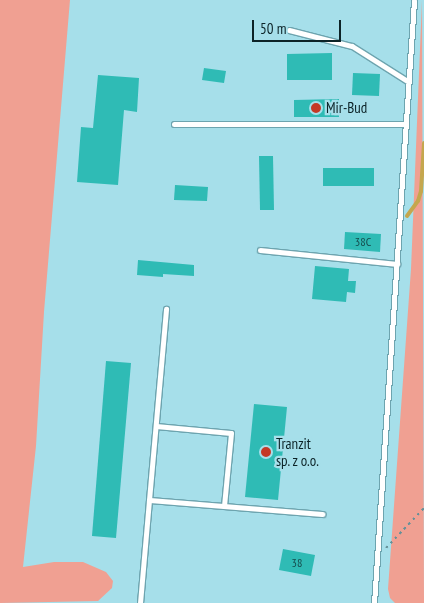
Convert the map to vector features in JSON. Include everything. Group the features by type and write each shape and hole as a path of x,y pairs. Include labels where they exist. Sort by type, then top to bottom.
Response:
{"lane":[{"path":"374,603 414,0"},
{"path":"290,30 352,46 409,82"},
{"path":"174,124 406,124"},
{"path":"260,250 397,264"},
{"path":"140,603 166,309"},
{"path":"156,426 231,433 224,506"},
{"path":"149,500 322,514"}],"path":[{"path":"378,556 424,508"}],"shaded area":[{"path":"0,0 70,0 44,312 36,446 23,567 54,562 83,562 106,572 113,581 112,588 98,601 0,603"},
{"path":"422,0 424,603 395,603 390,598 388,589 411,269"}],"building":[{"path":"332,53 332,80 287,80 287,54"},
{"path":"204,68 226,71 224,83 202,80"},
{"path":"353,73 380,74 379,96 352,95"},
{"path":"98,75 139,78 137,112 124,110 118,185 77,182 81,127 93,128"},
{"name":"Mir-Bud","path":"339,99 339,117 294,117 294,100"},
{"path":"259,156 273,156 274,210 260,210"},
{"path":"323,168 374,168 374,186 323,186"},
{"path":"175,185 208,187 207,201 174,200"},
{"path":"345,232 381,234 380,252 344,249"},
{"path":"138,260 194,265 194,276 163,274 163,277 137,275"},
{"path":"315,266 349,269 348,281 356,281 355,293 347,292 346,302 312,299"},
{"path":"106,361 131,363 116,538 92,536"},
{"name":"Tranzit sp. z o.o.","path":"254,404 287,407 278,500 245,497"},
{"path":"283,549 315,555 311,576 279,570"}],"waterway":[{"path":"407,216 418,201 421,191 424,143"}],"place":[{"name":"Mir-Bud","path":"316,108"},
{"name":"Tranzit sp. z o.o.","path":"266,452"}]}
